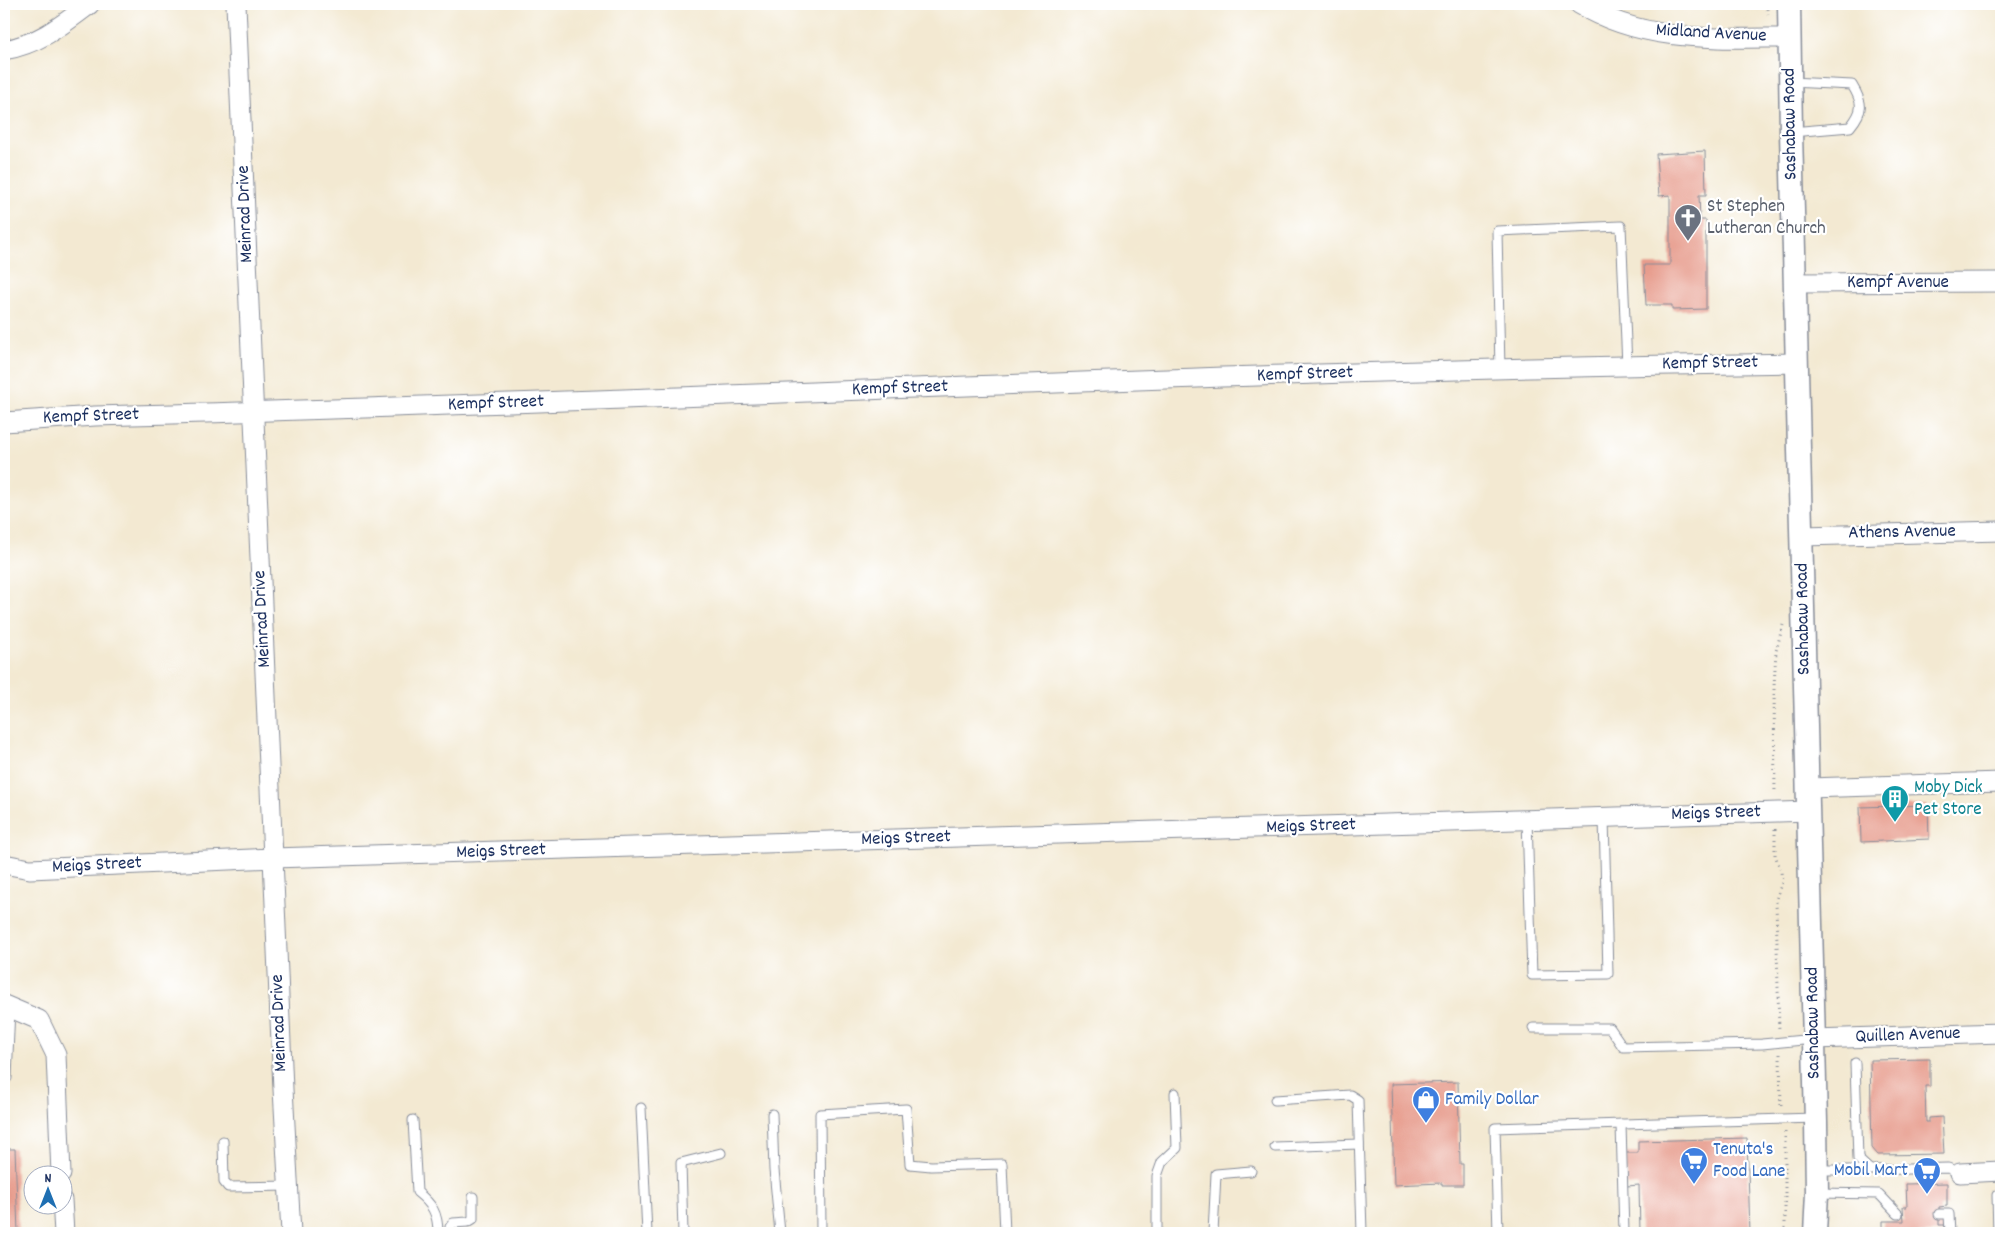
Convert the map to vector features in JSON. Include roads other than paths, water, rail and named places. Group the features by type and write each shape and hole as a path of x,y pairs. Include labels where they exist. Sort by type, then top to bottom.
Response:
{"street":[{"path":"4,50 19,47 51,33 90,4"},
{"name":"Meinrad Drive","path":"236,4 291,1233"},
{"name":"Midland Avenue","path":"1579,4 1598,15 1651,32 1674,36 1779,38"},
{"name":"Sashabaw Road","path":"1789,4 1779,38 1790,82 1816,1118 1817,1193 1815,1233"},
{"name":"Kempf Avenue","path":"1795,283 2001,282"},
{"name":"Kempf Street","path":"4,422 95,416 627,400 976,386 1627,366 1797,363"},
{"name":"Athens Avenue","path":"1802,536 2001,531"},
{"path":"1808,788 2001,782"},
{"name":"Meigs Street","path":"4,864 30,869 274,858 1809,812"},
{"path":"7,1007 39,1020 56,1055 61,1164"},
{"name":"Quillen Avenue","path":"1814,1039 2001,1033"},
{"path":"1960,1173 2001,1171"},
{"path":"63,1214 64,1233"}],"lane":[{"path":"1790,82 1852,85 1861,99 1858,117 1850,127 1791,132"},
{"path":"1500,370 1497,231 1620,226 1627,366"},
{"path":"1527,820 1532,975 1608,974 1604,818"},
{"path":"4,1078 7,1078 7,1007"},
{"path":"1533,1028 1610,1028 1623,1047 1780,1042 1814,1039"},
{"path":"1855,1063 1858,1159 1870,1170"},
{"path":"1158,1233 1156,1176 1162,1162 1177,1148 1175,1093"},
{"path":"1275,1100 1350,1095 1358,1100 1362,1233"},
{"path":"641,1108 648,1233"},
{"path":"821,1233 820,1114 906,1109 910,1164 931,1166 1002,1164 1005,1233"},
{"path":"772,1114 774,1170 780,1233"},
{"path":"1498,1233 1495,1128 1816,1118"},
{"path":"413,1120 417,1192 429,1202 438,1220 438,1233"},
{"path":"1621,1124 1624,1233"},
{"path":"223,1140 224,1182 228,1187 288,1186"},
{"path":"1275,1147 1359,1144"},
{"path":"684,1233 681,1163 721,1153"},
{"path":"1817,1170 1948,1168 1960,1173"},
{"path":"1213,1233 1216,1174 1251,1172"},
{"path":"1817,1193 1879,1194 1900,1216"},
{"path":"1997,1195 1998,1233"},
{"path":"450,1233 450,1227 453,1223 468,1222 473,1219 473,1197"},
{"path":"1939,1214 1949,1214 1950,1233"}],"place":[{"name":"St Stephen Lutheran Church","path":"1688,242"},
{"name":"Moby Dick Pet Store","path":"1895,823"},
{"name":"Family Dollar","path":"1426,1124"},
{"name":"Tenuta's Food Lane","path":"1694,1185"},
{"name":"Mobil Mart","path":"1927,1195"}]}
